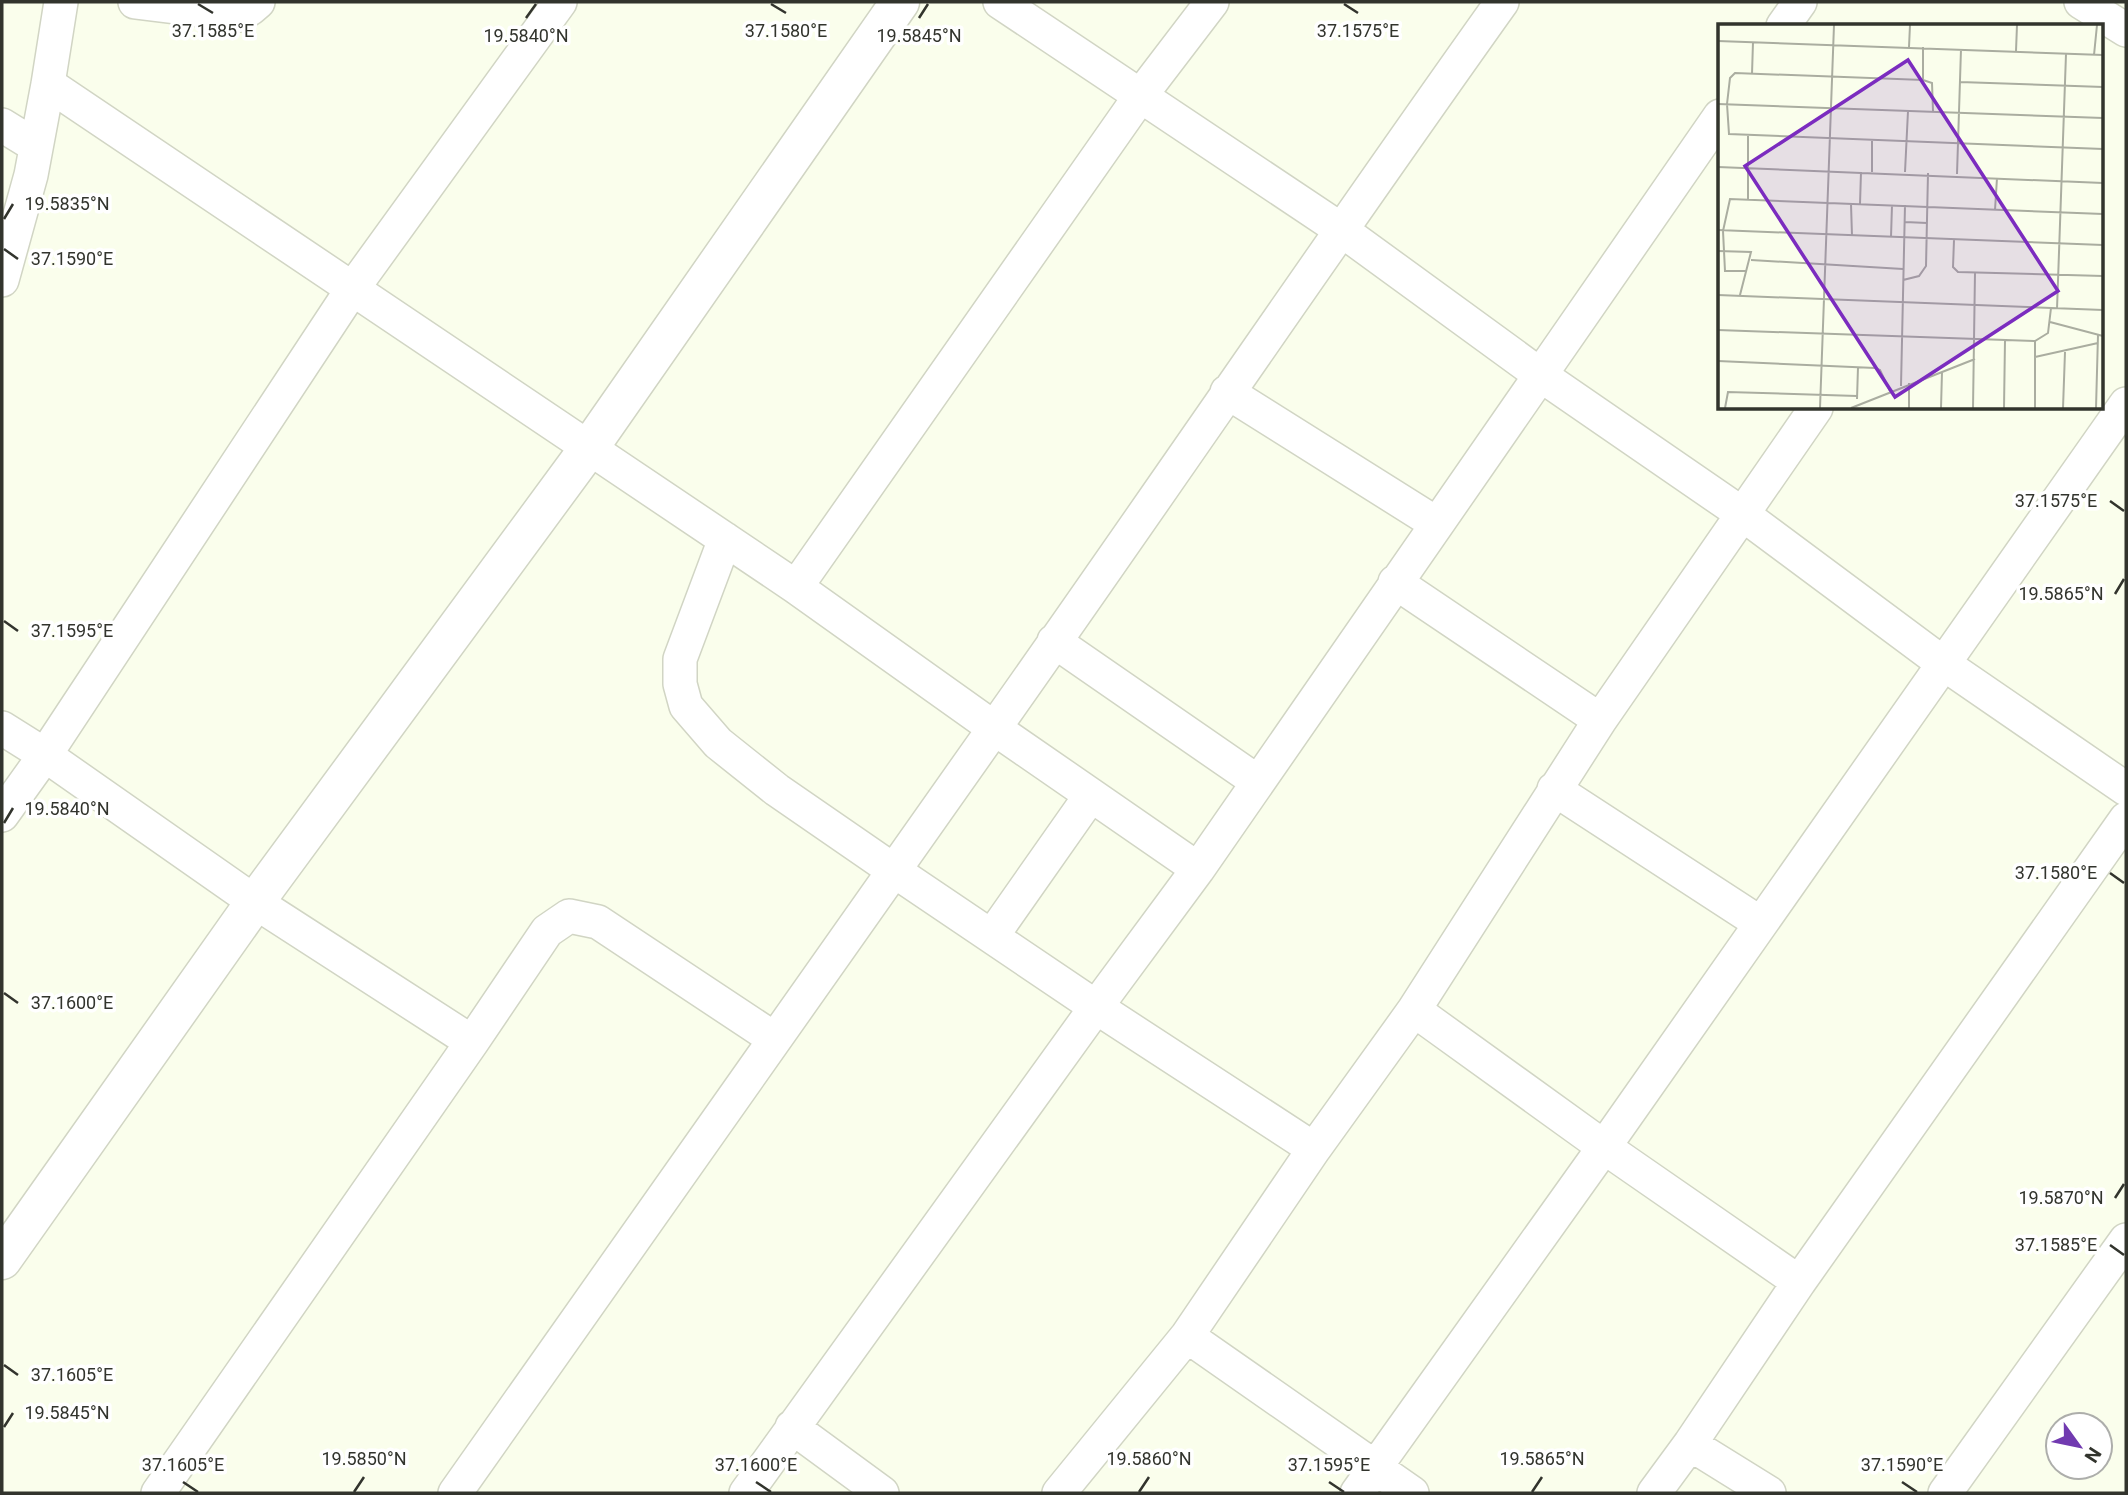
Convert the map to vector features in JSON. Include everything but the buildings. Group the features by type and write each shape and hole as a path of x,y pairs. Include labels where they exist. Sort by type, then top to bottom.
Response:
{"street":[{"path":"2,280 31,175 61,2"},
{"path":"135,2 240,15 258,2"},
{"path":"2,815 45,755 353,288 559,2"},
{"path":"2,1261 255,902 589,448 900,2"},
{"path":"1000,2 1340,229 1539,374 1741,513 1944,664 2126,789"},
{"path":"796,587 1141,95 1212,2"},
{"path":"455,1493 773,1038 994,729 1340,229 1502,2"},
{"path":"1784,24 1800,2"},
{"path":"2093,11 2126,30"},
{"path":"48,84 796,587 994,729 1198,869"},
{"path":"746,1493 1198,869 1718,119"},
{"path":"2,125 36,146"},
{"path":"1227,392 1437,524"},
{"path":"1366,1480 1604,1147 2126,404"},
{"path":"1059,1493 1187,1336 1314,1149 1415,1010 1554,789 1741,513 1815,410"},
{"path":"725,540 680,659 680,684 686,706 718,743 892,870 1314,1149"},
{"path":"1395,582 1600,720"},
{"path":"1055,641 1258,782"},
{"path":"2,728 45,755 255,902 472,1042"},
{"path":"1554,789 1760,923"},
{"path":"992,936 1091,795"},
{"path":"1654,1493 1799,1282 2126,819"},
{"path":"158,1493 547,931 569,916 598,922 773,1038"},
{"path":"1415,1010 1604,1147 1799,1282"},
{"path":"1945,1493 2126,1240"},
{"path":"1187,1336 1366,1480 1412,1493"},
{"path":"792,1427 881,1493"},
{"path":"1690,1444 1769,1493"}]}
